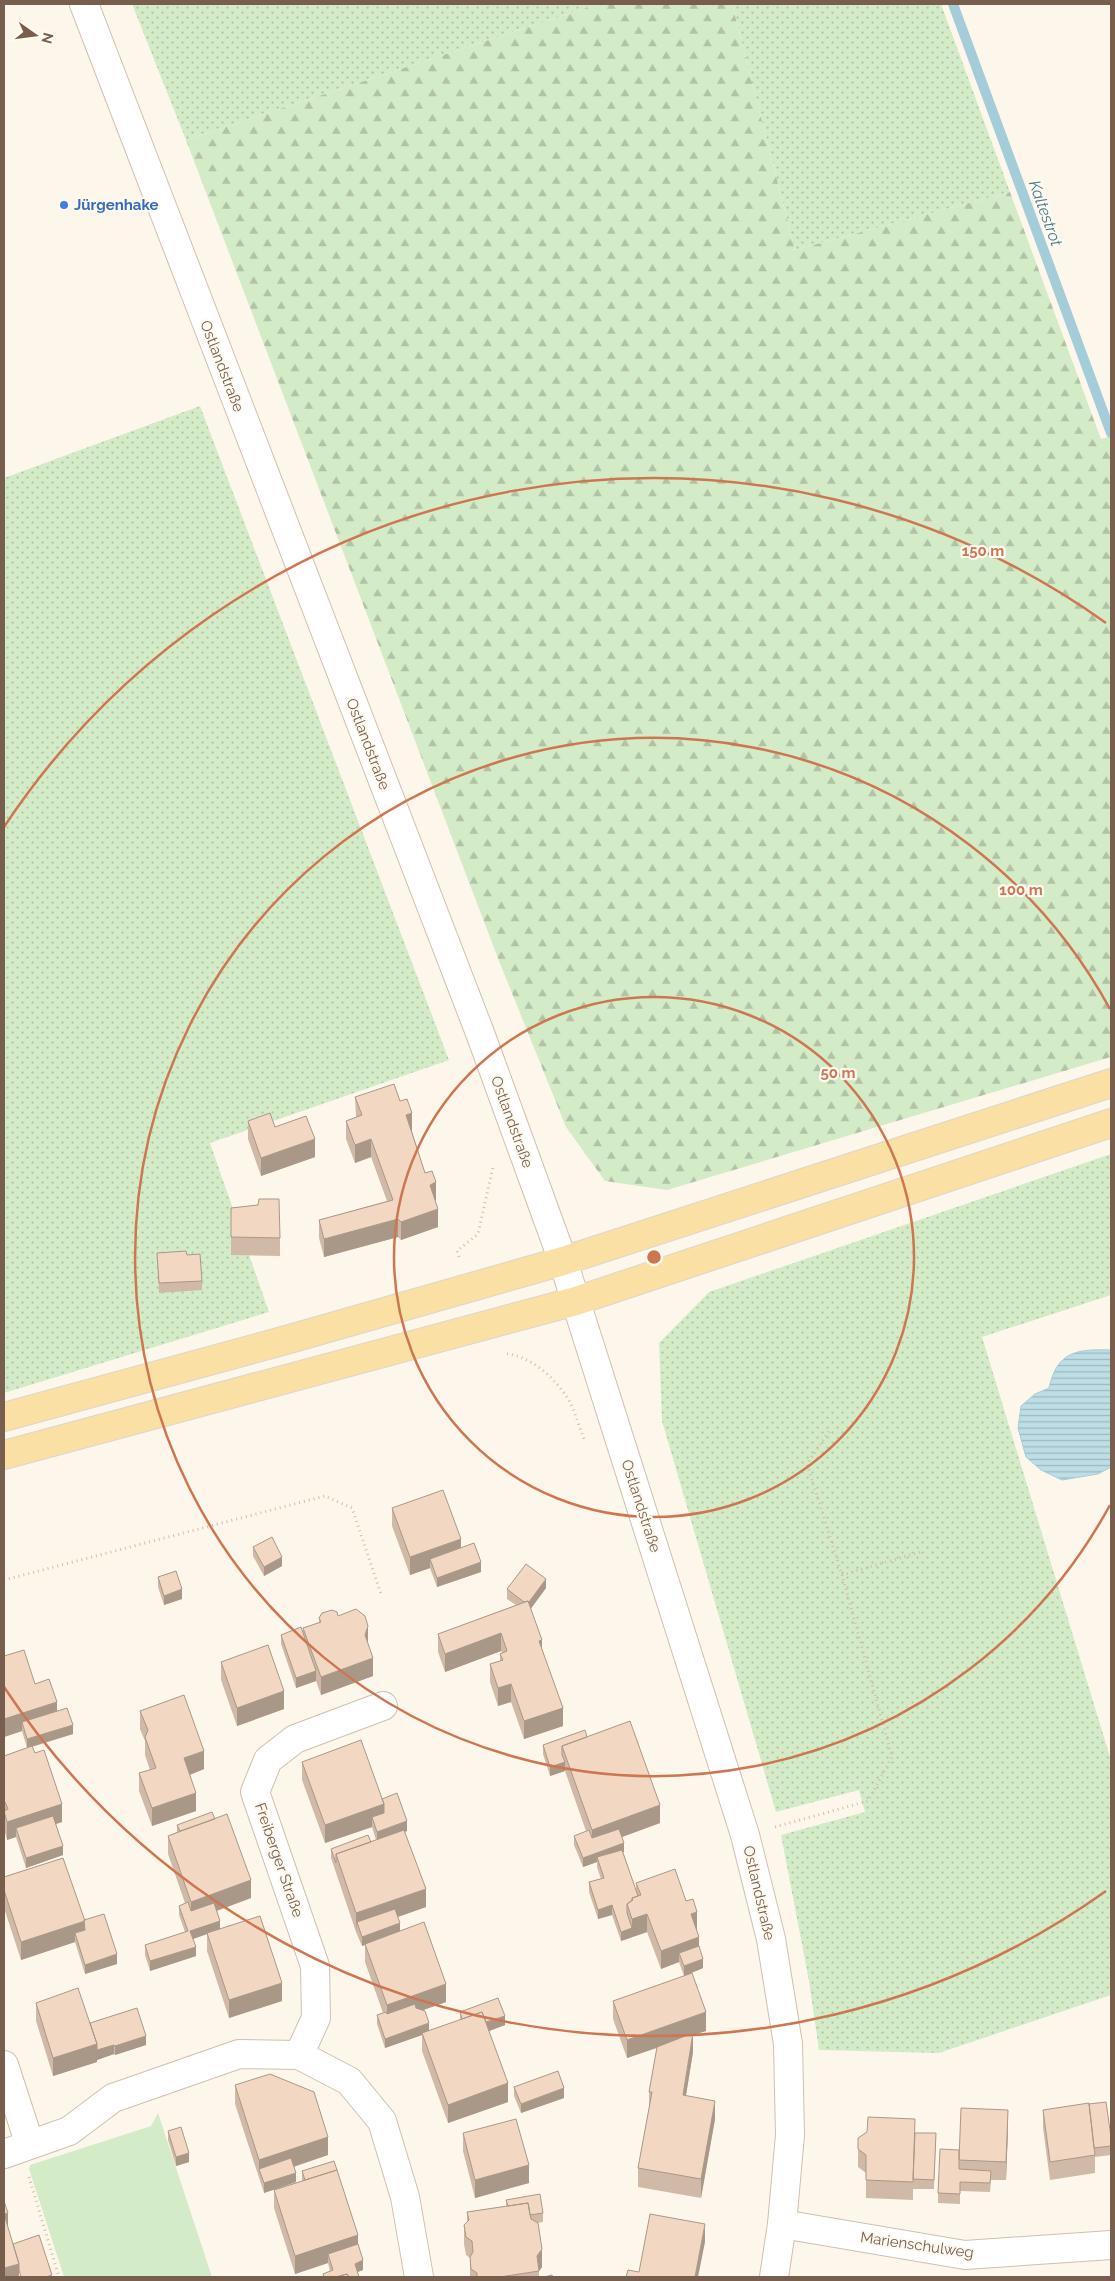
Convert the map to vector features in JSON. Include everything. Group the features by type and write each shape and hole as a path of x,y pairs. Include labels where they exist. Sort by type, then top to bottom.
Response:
{"main road":[{"path":"4,1417 286,1340 563,1260 1111,1083"},
{"path":"4,1455 576,1301 1111,1123"}],"street":[{"name":"Ostlandstraße","path":"84,4 480,1034 563,1260 746,1835 771,1939 788,2044 790,2135 782,2224 774,2277"},
{"name":"Freiberger Straße","path":"299,2055 316,2018 315,1966 255,1792 268,1760 294,1740 383,1706"},
{"path":"4,2065 18,2149 69,2131 113,2098 239,2054 299,2055 349,2081 382,2121 405,2197 419,2277"},
{"name":"Marienschulweg","path":"782,2224 965,2255 1111,2245"}],"path":[{"path":"568,1400 586,1444"},
{"path":"746,1835 868,1802 892,1757 842,1575 808,1464 830,1430"},
{"path":"4,1580 326,1496 352,1508 381,1594"},
{"path":"842,1575 920,1552"},
{"path":"18,2149 59,2277"}],"green space":[{"path":"132,4 598,4 186,140"},
{"path":"598,4 732,4 795,250 1010,192 1101,439 1111,436 1111,1057 667,1190 605,1181 566,1127 499,961 186,140"},
{"path":"732,4 941,4 1010,192 795,250"},
{"path":"200,406 449,1060 210,1143 269,1312 4,1393 4,478"},
{"path":"1111,1154 1111,1295 982,1337 1111,1760 1111,1995 939,2053 819,2050 809,1981 781,1835 865,1812 859,1790 776,1812 662,1421 659,1343 709,1292"},
{"path":"158,2113 212,2277 64,2277 29,2169 30,2165 151,2126"}],"water":[{"path":"1088,1350 1111,1350 1111,1467 1098,1474 1062,1480 1041,1470 1026,1457 1018,1428 1021,1406 1035,1394 1049,1388 1057,1366 1063,1359"}],"building":[{"path":"394,1084 400,1101 407,1099 412,1113 406,1115 425,1173 432,1171 436,1182 430,1185 438,1209 401,1222 398,1219 324,1239 319,1220 393,1200 371,1139 355,1145 346,1121 362,1115 355,1097"},
{"path":"270,1113 275,1127 306,1116 315,1139 261,1158 248,1121"},
{"path":"259,1199 279,1199 280,1238 231,1237 231,1208 258,1205"},
{"path":"186,1251 187,1255 200,1254 202,1281 159,1283 157,1253"},
{"path":"443,1490 461,1539 410,1557 392,1508"},
{"path":"272,1537 282,1557 264,1567 253,1547"},
{"path":"474,1543 481,1562 437,1578 430,1559"},
{"path":"526,1564 546,1579 529,1602 524,1602 507,1589"},
{"path":"176,1571 182,1589 164,1596 158,1577"},
{"path":"528,1601 542,1640 539,1641 563,1708 524,1721 511,1684 498,1688 490,1664 503,1660 500,1654 507,1651 501,1633 445,1654 438,1634"},
{"path":"356,1609 365,1616 368,1626 365,1635 373,1658 321,1677 303,1628 321,1622 319,1618 322,1613 332,1610 337,1612 338,1616"},
{"path":"301,1627 316,1671 296,1678 281,1635"},
{"path":"268,1645 284,1691 237,1708 221,1662"},
{"path":"24,1650 35,1684 49,1679 57,1702 4,1719 4,1656"},
{"path":"184,1695 204,1751 184,1758 196,1793 152,1808 139,1773 156,1768 145,1737 148,1730 140,1711"},
{"path":"67,1708 73,1725 27,1739 22,1722"},
{"path":"630,1721 660,1805 592,1830 562,1746"},
{"path":"585,1730 587,1737 562,1746 562,1755 565,1762 550,1767 543,1745"},
{"path":"361,1740 384,1804 325,1825 302,1762"},
{"path":"32,1746 35,1753 44,1750 62,1804 7,1822 4,1811 8,1809 4,1802 4,1756"},
{"path":"397,1793 407,1821 377,1832 372,1817 384,1813 382,1799"},
{"path":"212,1812 215,1819 180,1831 177,1825"},
{"path":"227,1814 251,1880 191,1902 168,1836"},
{"path":"53,1816 63,1846 26,1858 16,1828"},
{"path":"619,1829 624,1843 583,1858 574,1836 589,1830 592,1838"},
{"path":"404,1830 426,1889 356,1913 336,1854"},
{"path":"368,1835 371,1842 336,1854 336,1863 331,1849"},
{"path":"622,1850 638,1896 632,1898 627,1904 627,1913 632,1928 621,1932 612,1905 598,1910 589,1882 604,1878 597,1857"},
{"path":"63,1858 85,1921 21,1942 4,1890 4,1877"},
{"path":"675,1869 686,1901 693,1899 697,1912 691,1914 699,1937 661,1951 647,1914 632,1919 627,1904 633,1900 632,1898 641,1895 636,1883"},
{"path":"188,1902 191,1911 214,1903 220,1921 190,1931 196,1947 150,1961 145,1945 188,1931 179,1906"},
{"path":"395,1909 400,1923 362,1937 357,1922"},
{"path":"104,1914 117,1954 85,1965 75,1933 85,1930 84,1920"},
{"path":"260,1916 282,1983 229,2000 207,1933"},
{"path":"424,1922 446,1984 387,2005 365,1944"},
{"path":"699,1946 703,1959 684,1966 679,1953"},
{"path":"692,1973 706,2012 627,2040 613,2001"},
{"path":"78,1988 97,2044 53,2058 36,2003"},
{"path":"498,1998 505,2016 486,2022 482,2012 462,2019 460,2012"},
{"path":"415,2004 416,2008 425,2011 429,2023 385,2039 377,2015 386,2012 387,2014"},
{"path":"137,2008 146,2036 97,2050 97,2044 90,2023"},
{"path":"482,2012 508,2083 448,2105 422,2033"},
{"path":"693,2033 683,2095 715,2101 701,2179 638,2168 652,2092 649,2092 657,2047"},
{"path":"558,2071 564,2088 521,2104 514,2087"},
{"path":"270,2074 314,2092 328,2137 259,2160 235,2085"},
{"path":"1106,2102 1111,2146 1094,2148 1089,2104"},
{"path":"1089,2103 1095,2155 1050,2162 1043,2110"},
{"path":"961,2108 1008,2110 1006,2162 959,2160"},
{"path":"868,2117 915,2119 913,2182 866,2180 866,2155 858,2149 858,2138 867,2132"},
{"path":"516,2119 529,2165 475,2180 463,2133"},
{"path":"181,2127 189,2153 176,2157 168,2131"},
{"path":"915,2133 936,2133 934,2180 913,2179"},
{"path":"940,2149 959,2150 959,2169 991,2171 990,2183 960,2182 960,2194 938,2193"},
{"path":"291,2158 296,2173 264,2183 259,2169"},
{"path":"334,2161 337,2170 305,2180 302,2171"},
{"path":"337,2170 358,2235 295,2256 274,2190"},
{"path":"540,2194 543,2213 530,2215 528,2203 508,2206 506,2200"},
{"path":"4,2201 8,2213 4,2214"},
{"path":"528,2203 531,2219 538,2223 542,2249 537,2256 539,2271 500,2277 477,2277 477,2273 471,2269 472,2241 466,2237 464,2225 469,2220 467,2212"},
{"path":"4,2214 19,2264 4,2268"},
{"path":"650,2214 705,2224 695,2277 626,2277 628,2270 639,2272"},
{"path":"39,2235 52,2275 46,2277 21,2277 13,2244"},
{"path":"358,2244 363,2260 355,2264 359,2277 349,2277 347,2274 336,2277 324,2277 323,2274 333,2270 328,2254"},
{"path":"347,2274 349,2277 336,2277"}],"waterway":[{"name":"Kaltestrot","path":"953,4 1111,433"}],"place":[{"name":"Jürgenhake","path":"64,205"}]}
